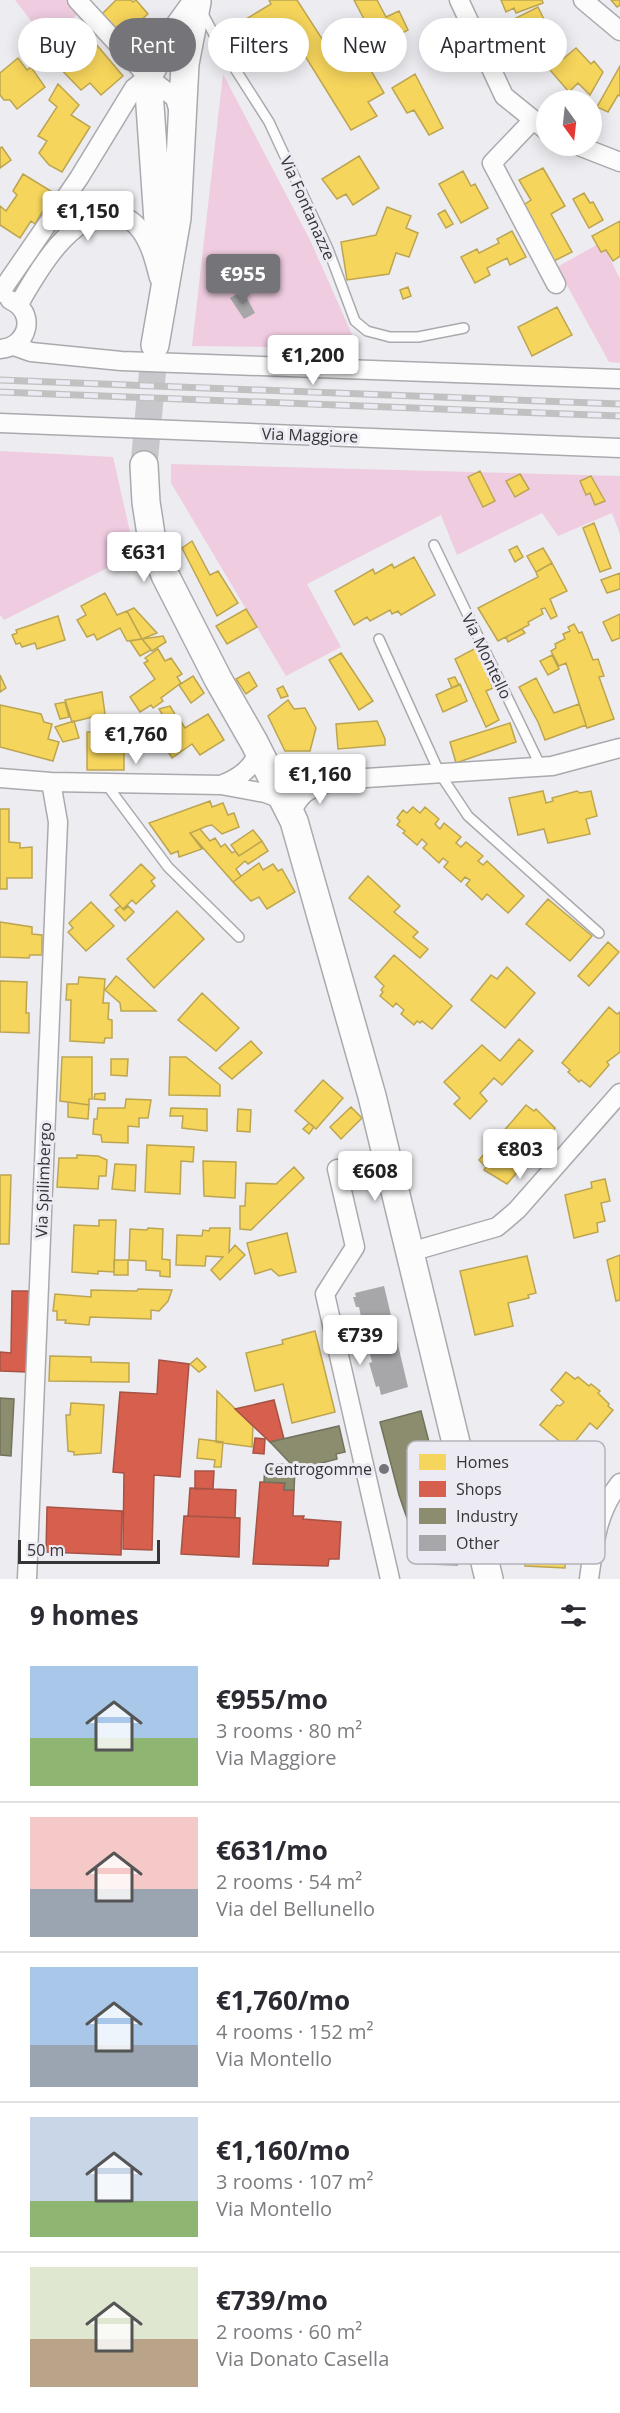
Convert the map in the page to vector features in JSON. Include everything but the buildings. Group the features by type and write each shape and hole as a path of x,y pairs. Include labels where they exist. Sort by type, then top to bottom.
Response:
{"street":[{"path":"77,0 148,77 176,98 183,127"},
{"path":"459,0 504,96 536,123"},
{"path":"583,0 620,31"},
{"path":"0,293 79,178 134,88 148,77 159,53 198,1"},
{"path":"161,287 177,218 185,64 198,1"},
{"path":"148,77 160,236 161,287 155,345"},
{"path":"536,127 492,163 556,284"},
{"path":"602,155 620,162"},
{"path":"19,304 40,267 85,221 100,214 127,217 141,230 151,249 161,287"},
{"path":"0,299 12,300 19,304 24,311 27,326 21,341 7,347"},
{"path":"7,347 31,352 121,361 620,380"},
{"name":"Via Maggiore","path":"0,423 620,448"},
{"path":"144,465 146,502 152,541 165,575 291,814 372,1096 456,1441"},
{"path":"260,752 273,766 285,774 334,780 552,766 620,748"},
{"path":"221,785 239,777 254,762 260,752"},
{"path":"0,778 51,782 221,785 265,792 276,797 291,814"},
{"path":"291,814 297,800 305,791 334,780"},
{"name":"Via Spilimbergo","path":"27,1579 58,822 51,782"},
{"path":"410,1251 497,1227 517,1210 620,1093"},
{"path":"337,1169 355,1247 325,1294 390,1579"},
{"path":"605,1506 609,1496 620,1483"},
{"path":"485,1564 489,1579"},
{"path":"589,1579 591,1564"}],"lane":[{"name":"Via Fontanazze","path":"198,1 218,42 269,122 328,249 355,321 367,331 390,337 418,337 464,328"},
{"name":"Via Montello","path":"434,546 541,767"},
{"path":"379,639 440,774 468,816 599,933"},
{"path":"105,782 168,867 239,937"}],"shaded area":[{"path":"15,0 90,0 73,18 29,18"},
{"path":"223,74 311,242 358,348 192,346"},
{"path":"602,242 620,279 620,363 609,362 557,267"},
{"path":"0,451 113,457 135,554 4,620 0,615"},
{"path":"171,464 620,476 620,534 612,513 558,536 542,513 457,555 441,515 307,584 341,647 286,676 171,483"}],"tunnel":[{"path":"144,465 155,345"}],"railway":[{"path":"0,380 620,404"},
{"path":"0,392 620,416"}],"place":[{"name":"Centrogomme","path":"384,1469"}]}
